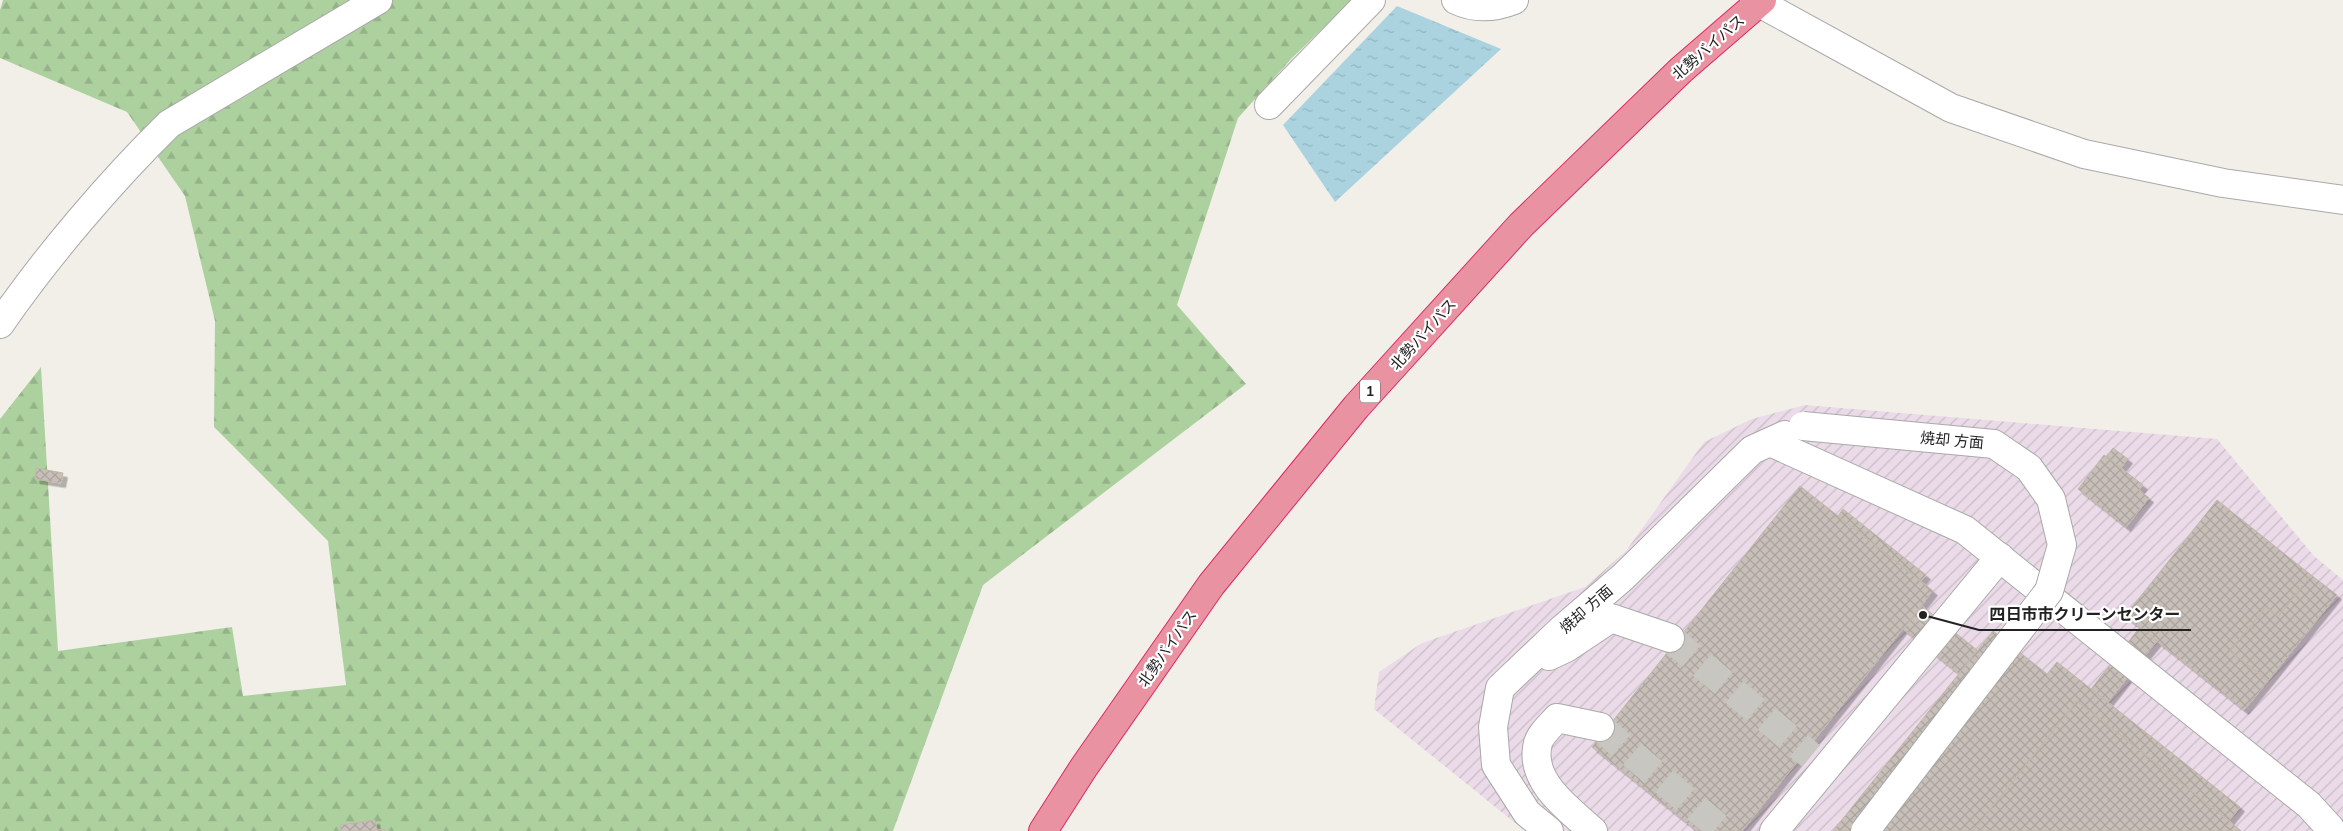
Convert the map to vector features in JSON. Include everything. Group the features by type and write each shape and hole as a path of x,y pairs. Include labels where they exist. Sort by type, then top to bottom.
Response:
{"highway":[{"name":"北勢バイパス","path":"1043,831 1084,767 1211,585 1356,407 1521,225 1681,70 1758,1"}],"street":[{"path":"0,324 82,220 141,152 169,124 378,0"},
{"path":"1269,105 1371,0"},
{"path":"1456,0 1473,7 1493,6 1514,0"},
{"path":"1758,1 1951,108 2084,154 2223,183 2343,200"},
{"name":"焼却 方面","path":"1525,667 1560,631 1623,577 1752,450 1803,426 1994,444 2029,468 2051,499 2062,545 2049,591 1865,831"},
{"path":"1770,442 1965,530 2309,805 2330,828 2330,831"},
{"path":"1774,831 1818,763 2000,557"},
{"path":"1549,831 1528,813 1496,765 1493,727 1500,688 1525,667 1566,648 1611,618 1670,638"},
{"path":"1593,831 1554,796 1538,770 1538,742 1557,718 1600,727"}],"shaded area":[{"path":"1805,405 2217,439 2314,556 2343,580 2343,831 1525,831 1374,709 1379,672 1422,643 1585,587 1626,551 1704,442 1752,419"}],"green space":[{"path":"3,0 1352,0 1292,58 1238,118 1177,305 1246,384 983,585 893,831 0,831 0,419 41,367 58,651 232,627 243,696 346,685 328,541 214,427 215,321 185,196 127,112 0,58 0,10"}],"water":[{"path":"1397,6 1501,49 1335,202 1283,125"}],"building":[{"path":"2113,448 2128,459 2121,468 2106,457"},
{"path":"2104,455 2143,485 2139,490 2149,498 2126,527 2078,489"},
{"path":"36,468 63,473 61,483 35,479"},
{"path":"1800,486 1933,591 1742,831 1697,831 1592,747"},
{"path":"2217,500 2311,575 2278,617 2266,607 2230,651 2268,681 2244,710 2125,616"},
{"path":"1843,509 1926,575 1921,581 1838,516"},
{"path":"2311,575 2337,595 2268,681 2230,651 2266,607 2278,617"},
{"path":"1922,606 1977,650 1959,674 1903,629"},
{"path":"2140,627 2157,641 2108,702 2091,689"},
{"path":"1993,631 2047,674 2057,662 2240,807 2229,821 2077,701 1973,831 1833,831"},
{"path":"2077,701 2229,821 2241,831 1973,831"},
{"path":"375,820 377,830 385,829 385,831 341,831 340,825"}],"tunnel":[{"path":"1670,638 1811,756"},
{"path":"1600,727 1723,831"}],"place":[{"name":"四日市市クリーンセンター","path":"1923,615"}]}
